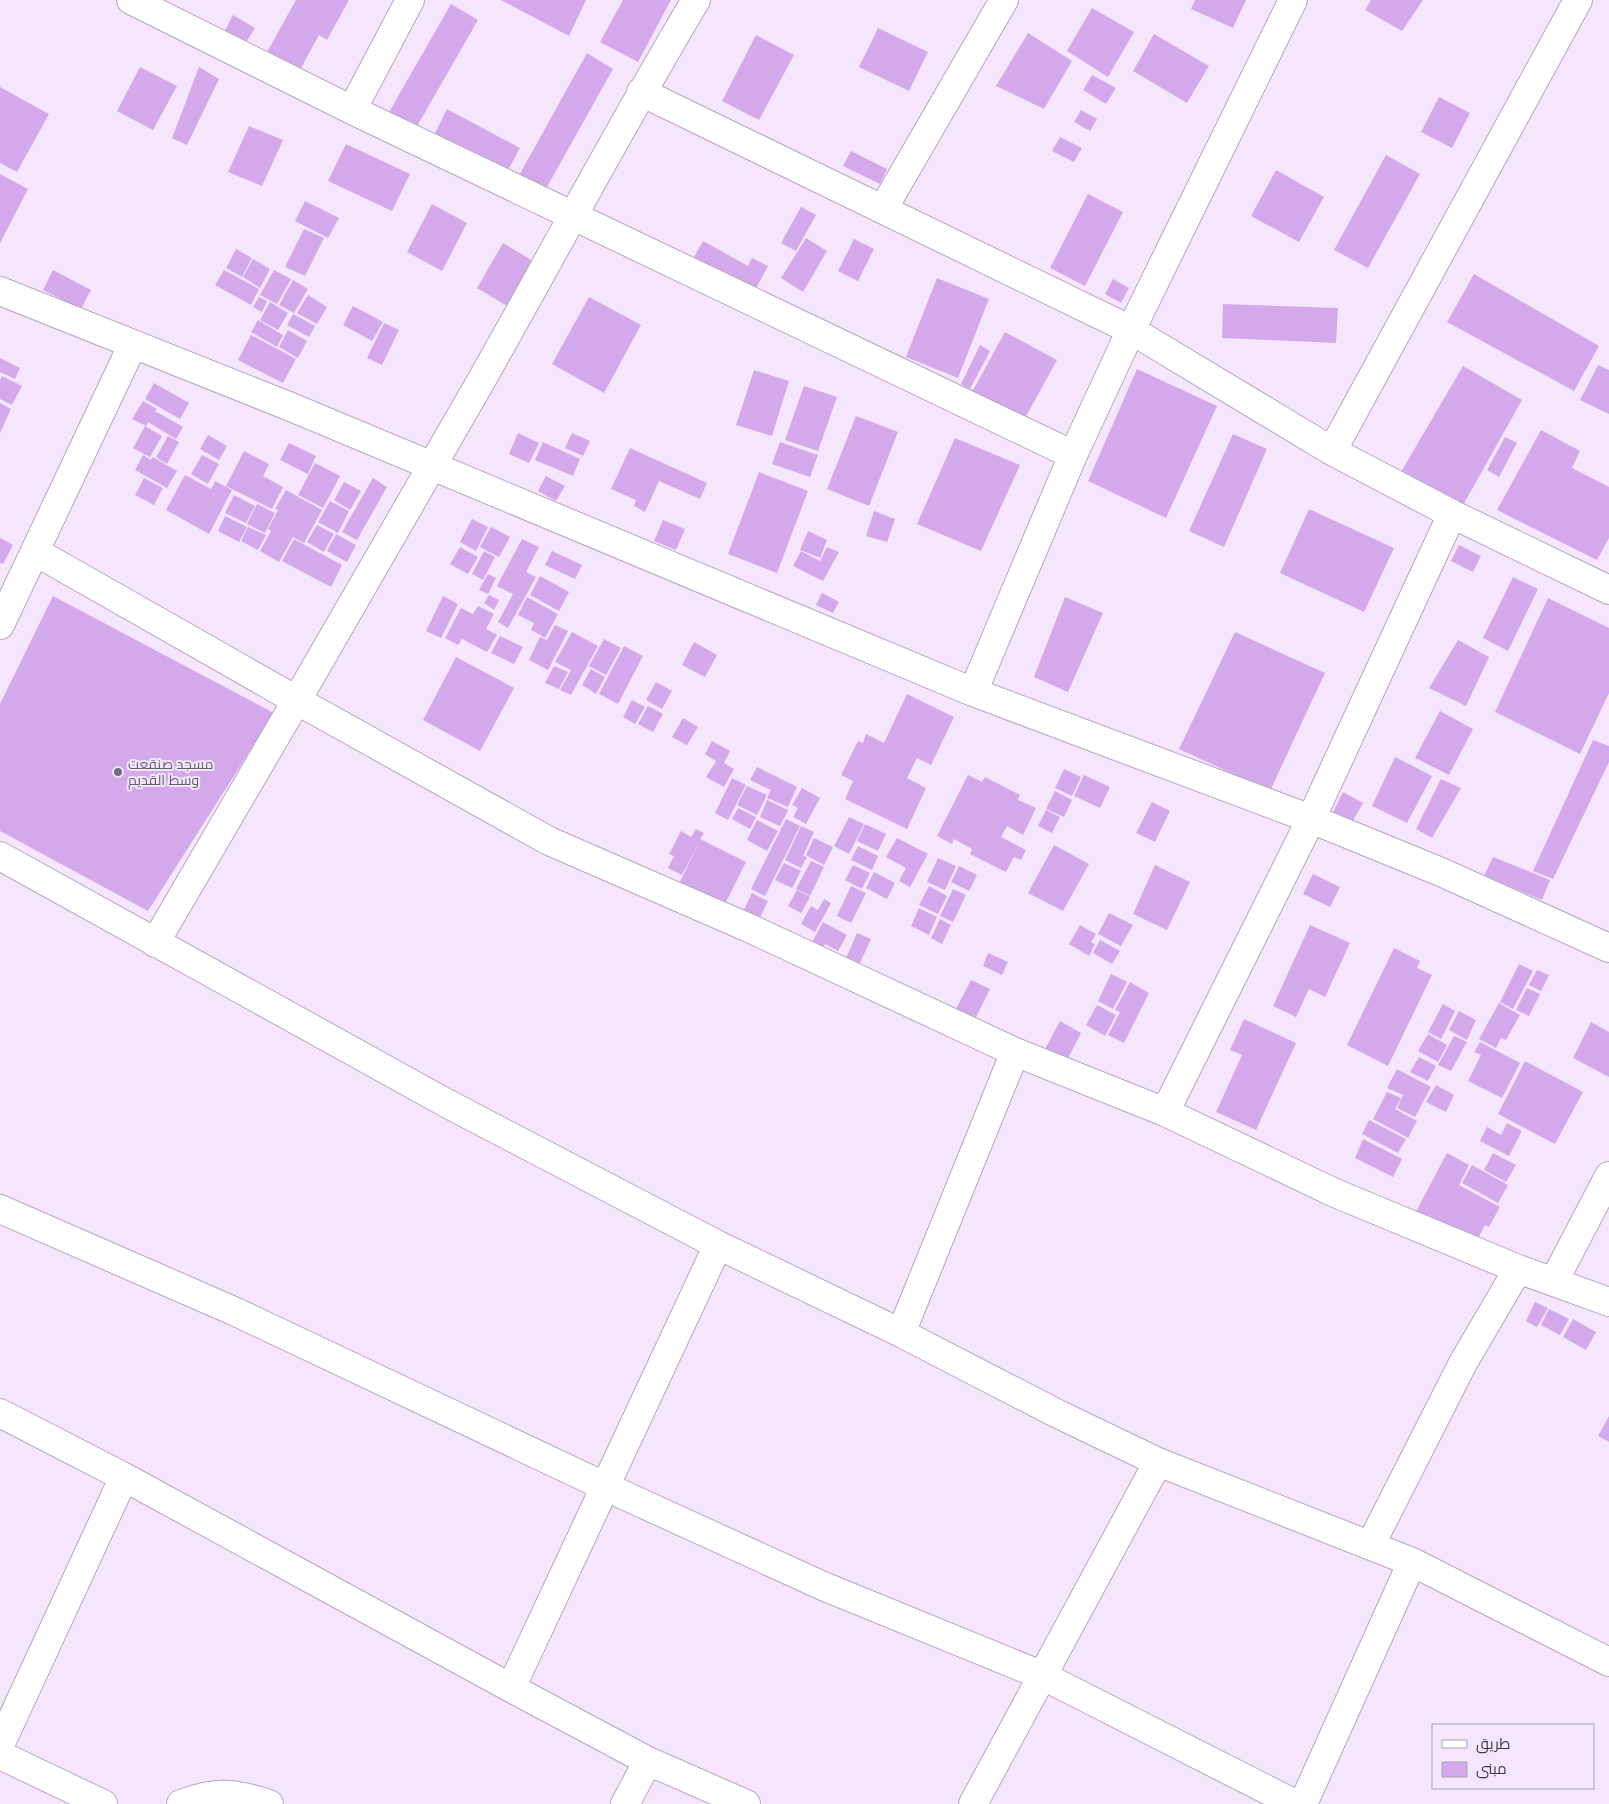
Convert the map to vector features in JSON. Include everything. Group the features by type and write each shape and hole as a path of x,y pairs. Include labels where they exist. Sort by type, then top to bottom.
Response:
{"street":[{"path":"131,0 352,110 1073,454"},
{"path":"352,110 410,0"},
{"path":"155,944 432,466 574,216 640,92 696,0"},
{"path":"883,210 1004,0"},
{"path":"974,692 1073,454 1131,330 1293,0"},
{"path":"1332,451 1578,0"},
{"path":"640,92 1131,330 1332,451 1452,514 1608,587"},
{"path":"0,291 432,466 974,692 1311,819 1441,872 1609,948"},
{"path":"0,625 133,344"},
{"path":"1165,1112 1311,819 1452,514"},
{"path":"36,552 549,841 749,928 1015,1052 1165,1112 1335,1193 1518,1269 1609,1302"},
{"path":"0,856 155,944 448,1104 718,1245 901,1333 1056,1413 1158,1462 1371,1544 1412,1562 1609,1662"},
{"path":"901,1333 1015,1052"},
{"path":"1554,1281 1609,1176"},
{"path":"0,1209 236,1312 606,1487 823,1586 1041,1675 1295,1804"},
{"path":"511,1688 718,1245"},
{"path":"1371,1544 1463,1362 1518,1269"},
{"path":"0,1413 124,1476 648,1761 746,1804"},
{"path":"973,1804 1041,1675 1158,1462"},
{"path":"0,1745 124,1476"},
{"path":"1303,1804 1412,1562"},
{"path":"0,1755 103,1804"},
{"path":"625,1804 648,1761"},
{"path":"181,1804 207,1795 230,1793 268,1804"}],"building":[{"path":"296,0 349,0 327,40 319,35 300,70 267,52"},
{"path":"501,0 586,0 569,36"},
{"path":"623,0 671,0 638,62 600,42"},
{"path":"1195,0 1246,0 1233,28 1191,9"},
{"path":"1371,0 1423,0 1402,31 1365,10"},
{"path":"451,4 478,20 416,128 389,112"},
{"path":"1092,8 1134,32 1108,77 1067,51"},
{"path":"233,15 255,28 244,46 223,34"},
{"path":"878,28 928,52 909,91 859,67"},
{"path":"1028,33 1072,61 1044,109 996,86"},
{"path":"1154,34 1209,66 1187,103 1133,71"},
{"path":"756,35 794,55 759,120 722,101"},
{"path":"587,53 613,69 543,194 517,179"},
{"path":"140,67 177,86 153,130 117,111"},
{"path":"199,67 219,79 187,145 172,138"},
{"path":"1092,75 1116,88 1106,104 1083,90"},
{"path":"0,87 49,114 17,172 0,163"},
{"path":"1439,97 1470,113 1452,148 1421,132"},
{"path":"447,109 520,148 507,172 435,133"},
{"path":"1081,110 1097,119 1090,131 1074,122"},
{"path":"249,126 283,140 262,186 228,172"},
{"path":"1060,137 1082,148 1074,162 1052,151"},
{"path":"346,144 410,174 392,211 328,181"},
{"path":"851,151 887,169 880,184 843,166"},
{"path":"1386,155 1420,174 1368,268 1334,250"},
{"path":"1276,170 1324,197 1299,242 1251,216"},
{"path":"0,174 28,189 0,243"},
{"path":"1088,194 1123,212 1085,286 1050,268"},
{"path":"305,201 339,218 328,238 295,221"},
{"path":"432,204 467,223 442,271 407,252"},
{"path":"801,207 816,215 796,251 781,243"},
{"path":"304,229 324,238 305,276 285,267"},
{"path":"806,238 827,251 803,292 781,278"},
{"path":"854,239 874,249 858,281 838,271"},
{"path":"703,241 748,266 752,258 768,266 755,290 693,259"},
{"path":"503,243 533,261 507,306 477,288"},
{"path":"236,249 252,258 242,277 226,268"},
{"path":"253,259 270,269 260,288 243,277"},
{"path":"53,270 91,290 81,309 43,290"},
{"path":"224,270 259,289 251,305 215,285"},
{"path":"274,270 291,279 277,304 260,295"},
{"path":"1474,274 1599,346 1574,391 1447,322"},
{"path":"937,278 989,299 958,378 906,357"},
{"path":"1113,279 1129,288 1121,303 1105,294"},
{"path":"293,280 308,289 294,313 279,305"},
{"path":"308,295 327,307 317,324 297,313"},
{"path":"259,297 267,301 262,312 253,307"},
{"path":"589,297 641,325 604,393 552,364"},
{"path":"270,302 288,313 278,330 260,320"},
{"path":"1223,304 1338,308 1336,343 1222,338"},
{"path":"353,306 383,322 372,341 343,325"},
{"path":"293,314 315,326 309,337 287,325"},
{"path":"258,320 283,335 277,347 251,332"},
{"path":"384,323 399,330 382,365 367,358"},
{"path":"288,330 307,341 298,358 279,347"},
{"path":"1005,332 1057,360 1024,420 972,392"},
{"path":"251,335 296,359 283,383 238,360"},
{"path":"980,345 990,351 970,389 961,384"},
{"path":"0,358 20,368 15,379 0,372"},
{"path":"1598,365 1609,370 1609,414 1580,400"},
{"path":"1463,366 1522,400 1462,507 1401,472"},
{"path":"1137,369 1217,406 1166,518 1088,481"},
{"path":"754,370 789,381 772,436 736,425"},
{"path":"2,376 22,386 12,405 0,399 0,380"},
{"path":"154,383 189,403 180,419 145,399"},
{"path":"804,386 837,397 818,451 785,440"},
{"path":"143,401 157,409 155,411 183,427 176,439 148,422 146,426 132,419"},
{"path":"0,403 11,409 0,433"},
{"path":"856,416 898,432 869,506 827,489"},
{"path":"145,426 162,436 150,457 133,448"},
{"path":"1541,430 1580,451 1572,468 1609,487 1609,538 1597,560 1497,510"},
{"path":"518,433 539,443 529,463 509,454"},
{"path":"572,433 590,441 583,456 565,448"},
{"path":"1233,434 1267,449 1224,547 1189,531"},
{"path":"208,435 227,446 219,460 200,449"},
{"path":"168,436 179,442 167,464 156,457"},
{"path":"1505,437 1517,443 1499,477 1487,470"},
{"path":"955,438 1020,465 981,551 917,524"},
{"path":"543,442 580,459 573,476 535,460"},
{"path":"780,442 818,455 810,477 772,464"},
{"path":"289,443 316,456 308,474 280,460"},
{"path":"630,448 707,483 700,499 659,481 645,512 634,506 636,500 611,489"},
{"path":"244,451 269,464 263,476 283,487 272,509 226,486"},
{"path":"143,455 151,460 153,457 177,471 167,488 135,470"},
{"path":"202,455 219,464 208,484 191,474"},
{"path":"315,463 340,476 323,508 298,495"},
{"path":"759,472 808,491 777,573 728,554"},
{"path":"185,475 211,489 215,481 232,490 209,534 166,510"},
{"path":"546,476 565,486 556,501 538,491"},
{"path":"144,478 163,488 154,505 135,495"},
{"path":"373,478 387,487 357,540 342,532"},
{"path":"344,482 361,491 350,510 334,500"},
{"path":"286,490 322,510 304,543 293,537 279,562 260,551 271,531 268,529 278,510 275,509"},
{"path":"234,495 255,506 246,523 225,513"},
{"path":"330,501 349,511 338,533 318,522"},
{"path":"257,504 275,513 265,533 247,524"},
{"path":"1309,509 1394,548 1364,612 1280,573"},
{"path":"874,511 895,519 887,542 866,536"},
{"path":"225,516 247,527 239,542 218,531"},
{"path":"472,519 488,527 476,551 460,542"},
{"path":"663,520 685,529 676,550 654,541"},
{"path":"317,525 334,534 324,552 307,542"},
{"path":"248,527 266,535 258,550 241,541"},
{"path":"491,527 510,537 499,557 480,547"},
{"path":"808,531 827,540 820,558 800,550"},
{"path":"336,534 356,545 347,562 327,551"},
{"path":"0,538 13,545 3,564 0,563"},
{"path":"294,539 342,565 331,587 282,561"},
{"path":"522,539 539,547 526,572 536,577 508,628 498,622 513,594 497,586"},
{"path":"1459,545 1481,556 1473,572 1451,561"},
{"path":"460,547 478,557 468,574 450,564"},
{"path":"827,547 839,552 823,581 793,566 801,551 820,561"},
{"path":"484,551 495,557 483,580 472,574"},
{"path":"552,551 582,565 575,579 545,565"},
{"path":"488,574 496,578 488,594 479,590"},
{"path":"540,576 569,592 559,611 530,595"},
{"path":"1513,577 1538,589 1508,651 1483,638"},
{"path":"822,593 839,602 833,613 816,605"},
{"path":"489,595 499,600 494,610 484,603"},
{"name":"مسجد صنقعت وسط القديم","path":"53,596 274,713 148,911 0,831 0,704"},
{"path":"443,596 458,604 441,638 426,631"},
{"path":"527,597 558,614 545,638 531,630 534,623 518,615"},
{"path":"1065,597 1103,613 1068,692 1034,677"},
{"path":"1548,598 1609,628 1609,693 1580,754 1495,712"},
{"path":"478,606 494,614 486,629 497,635 487,652 462,639 458,645 445,638 461,608 473,614"},
{"path":"555,625 568,631 548,670 529,660 540,637 547,640"},
{"path":"572,632 598,646 571,695 560,690 571,670 555,662"},
{"path":"1235,632 1325,673 1270,791 1179,749"},
{"path":"500,636 523,647 514,664 491,653"},
{"path":"604,639 621,648 606,675 589,666"},
{"path":"1458,640 1489,657 1466,706 1429,688"},
{"path":"694,642 717,655 705,677 682,665"},
{"path":"624,646 643,656 618,704 599,694"},
{"path":"456,657 514,688 480,751 423,720"},
{"path":"554,666 568,672 559,689 545,683"},
{"path":"591,669 605,677 596,694 582,685"},
{"path":"656,682 672,691 662,709 646,700"},
{"path":"907,694 954,717 931,765 917,758 907,778 926,788 907,829 845,799 853,781 841,775 858,741 863,743 866,734 884,743"},
{"path":"632,700 645,707 635,724 623,717"},
{"path":"648,706 663,714 653,732 638,724"},
{"path":"1440,711 1473,729 1449,775 1415,758"},
{"path":"683,718 698,727 687,745 672,737"},
{"path":"1593,740 1609,746 1609,762 1553,879 1533,871"},
{"path":"712,741 730,751 724,763 734,769 724,787 706,777 716,761 705,754"},
{"path":"1395,757 1432,776 1407,823 1372,806"},
{"path":"757,767 797,787 788,807 767,798 771,790 750,780"},
{"path":"1064,769 1081,777 1072,796 1055,788"},
{"path":"968,775 982,782 985,777 1020,795 1018,800 1036,808 1023,835 1007,826 1001,837 1026,850 1021,860 1014,857 1006,872 970,854 972,849 954,839 952,844 937,836"},
{"path":"1084,775 1110,787 1100,808 1074,796"},
{"path":"732,778 746,785 728,820 715,813"},
{"path":"1441,779 1461,788 1432,838 1416,829"},
{"path":"747,786 767,795 757,815 737,805"},
{"path":"802,788 820,798 806,824 793,817 798,808 792,805"},
{"path":"1055,791 1072,800 1064,817 1046,809"},
{"path":"1343,792 1363,803 1353,821 1333,812"},
{"path":"767,800 788,810 780,826 760,817"},
{"path":"1152,802 1170,811 1155,842 1136,833"},
{"path":"738,808 756,817 750,829 732,819"},
{"path":"1046,810 1060,817 1052,833 1038,826"},
{"path":"849,817 864,824 849,854 834,846"},
{"path":"786,819 800,826 765,896 751,889"},
{"path":"757,820 778,831 767,851 747,840"},
{"path":"865,824 886,834 878,851 857,841"},
{"path":"801,826 814,832 803,856 807,857 801,868 785,860"},
{"path":"696,829 704,833 700,839 746,862 721,912 676,890 698,845 682,875 668,868 674,856 669,854 681,831 691,837"},
{"path":"814,838 833,847 824,865 806,855"},
{"path":"897,838 928,854 910,887 899,881 906,868 886,857"},
{"path":"1054,845 1089,864 1063,911 1028,893"},
{"path":"858,846 878,856 872,870 851,860"},
{"path":"1493,857 1550,880 1542,900 1484,876"},
{"path":"938,858 956,866 945,890 927,882"},
{"path":"811,861 824,867 810,896 796,889"},
{"path":"784,863 801,871 792,888 775,880"},
{"path":"853,865 870,873 862,889 845,880"},
{"path":"1155,865 1190,882 1167,930 1133,914"},
{"path":"959,866 977,875 969,891 951,882"},
{"path":"874,872 895,883 887,899 866,888"},
{"path":"1313,874 1340,887 1330,907 1303,894"},
{"path":"851,886 866,893 851,923 837,916"},
{"path":"929,886 947,896 938,914 919,905"},
{"path":"953,889 966,895 953,922 940,916"},
{"path":"797,890 810,897 801,913 788,906"},
{"path":"752,893 768,901 756,926 740,918"},
{"path":"824,899 831,903 815,932 801,924 811,906 818,910"},
{"path":"919,908 937,917 929,935 911,926"},
{"path":"1109,913 1133,925 1121,946 1098,934"},
{"path":"940,919 951,925 942,944 931,938"},
{"path":"823,922 847,935 838,951 825,944 822,950 811,944"},
{"path":"1080,925 1096,934 1091,942 1095,944 1089,956 1069,944"},
{"path":"1310,925 1350,943 1325,997 1309,989 1296,1017 1273,1006"},
{"path":"857,933 871,939 859,965 846,958"},
{"path":"1100,940 1120,951 1112,964 1093,953"},
{"path":"1394,948 1420,961 1417,968 1432,975 1388,1066 1347,1045"},
{"path":"988,953 1008,962 1002,975 983,966"},
{"path":"1519,964 1533,971 1513,1009 1500,1002"},
{"path":"1537,970 1549,975 1541,991 1529,985"},
{"path":"1111,974 1127,982 1113,1009 1098,1001"},
{"path":"971,980 990,989 975,1019 956,1009"},
{"path":"1130,982 1149,993 1124,1043 1108,1035 1120,1012 1115,1010"},
{"path":"1527,988 1540,994 1529,1016 1516,1010"},
{"path":"1499,1003 1520,1015 1506,1040 1501,1038 1496,1048 1479,1039"},
{"path":"1443,1004 1455,1011 1441,1039 1428,1032"},
{"path":"1097,1005 1116,1015 1105,1036 1086,1025"},
{"path":"1459,1011 1476,1020 1467,1040 1449,1030"},
{"path":"1244,1019 1296,1043 1256,1130 1216,1112 1242,1055 1230,1050"},
{"path":"1060,1021 1081,1033 1066,1062 1044,1051"},
{"path":"1591,1022 1609,1032 1609,1077 1573,1058"},
{"path":"1428,1034 1447,1045 1438,1062 1418,1051"},
{"path":"1454,1036 1467,1042 1451,1071 1438,1065"},
{"path":"1480,1042 1520,1063 1502,1098 1468,1081 1481,1055 1474,1052"},
{"path":"1419,1057 1436,1066 1428,1081 1410,1072"},
{"path":"1525,1061 1583,1092 1555,1144 1498,1114"},
{"path":"1397,1069 1431,1087 1415,1117 1397,1108 1403,1095 1387,1088"},
{"path":"1436,1085 1454,1095 1446,1112 1426,1102"},
{"path":"1387,1092 1401,1098 1395,1109 1417,1121 1408,1138 1373,1119"},
{"path":"1369,1120 1406,1139 1398,1153 1362,1134"},
{"path":"1507,1123 1522,1131 1509,1156 1480,1141 1487,1127 1501,1135"},
{"path":"1363,1139 1402,1159 1393,1177 1355,1158"},
{"path":"1447,1153 1469,1165 1459,1185 1500,1207 1489,1227 1485,1225 1472,1250 1412,1219"},
{"path":"1493,1153 1516,1165 1506,1182 1484,1170"},
{"path":"1472,1165 1508,1185 1498,1203 1462,1183"},
{"path":"1535,1302 1548,1308 1537,1327 1526,1321"},
{"path":"1549,1309 1569,1319 1560,1335 1541,1325"},
{"path":"1573,1319 1596,1332 1586,1350 1563,1337"},
{"path":"1609,1416 1609,1442 1598,1436"}],"place":[{"name":"مسجد صنقعت وسط القديم","path":"118,772"}]}
